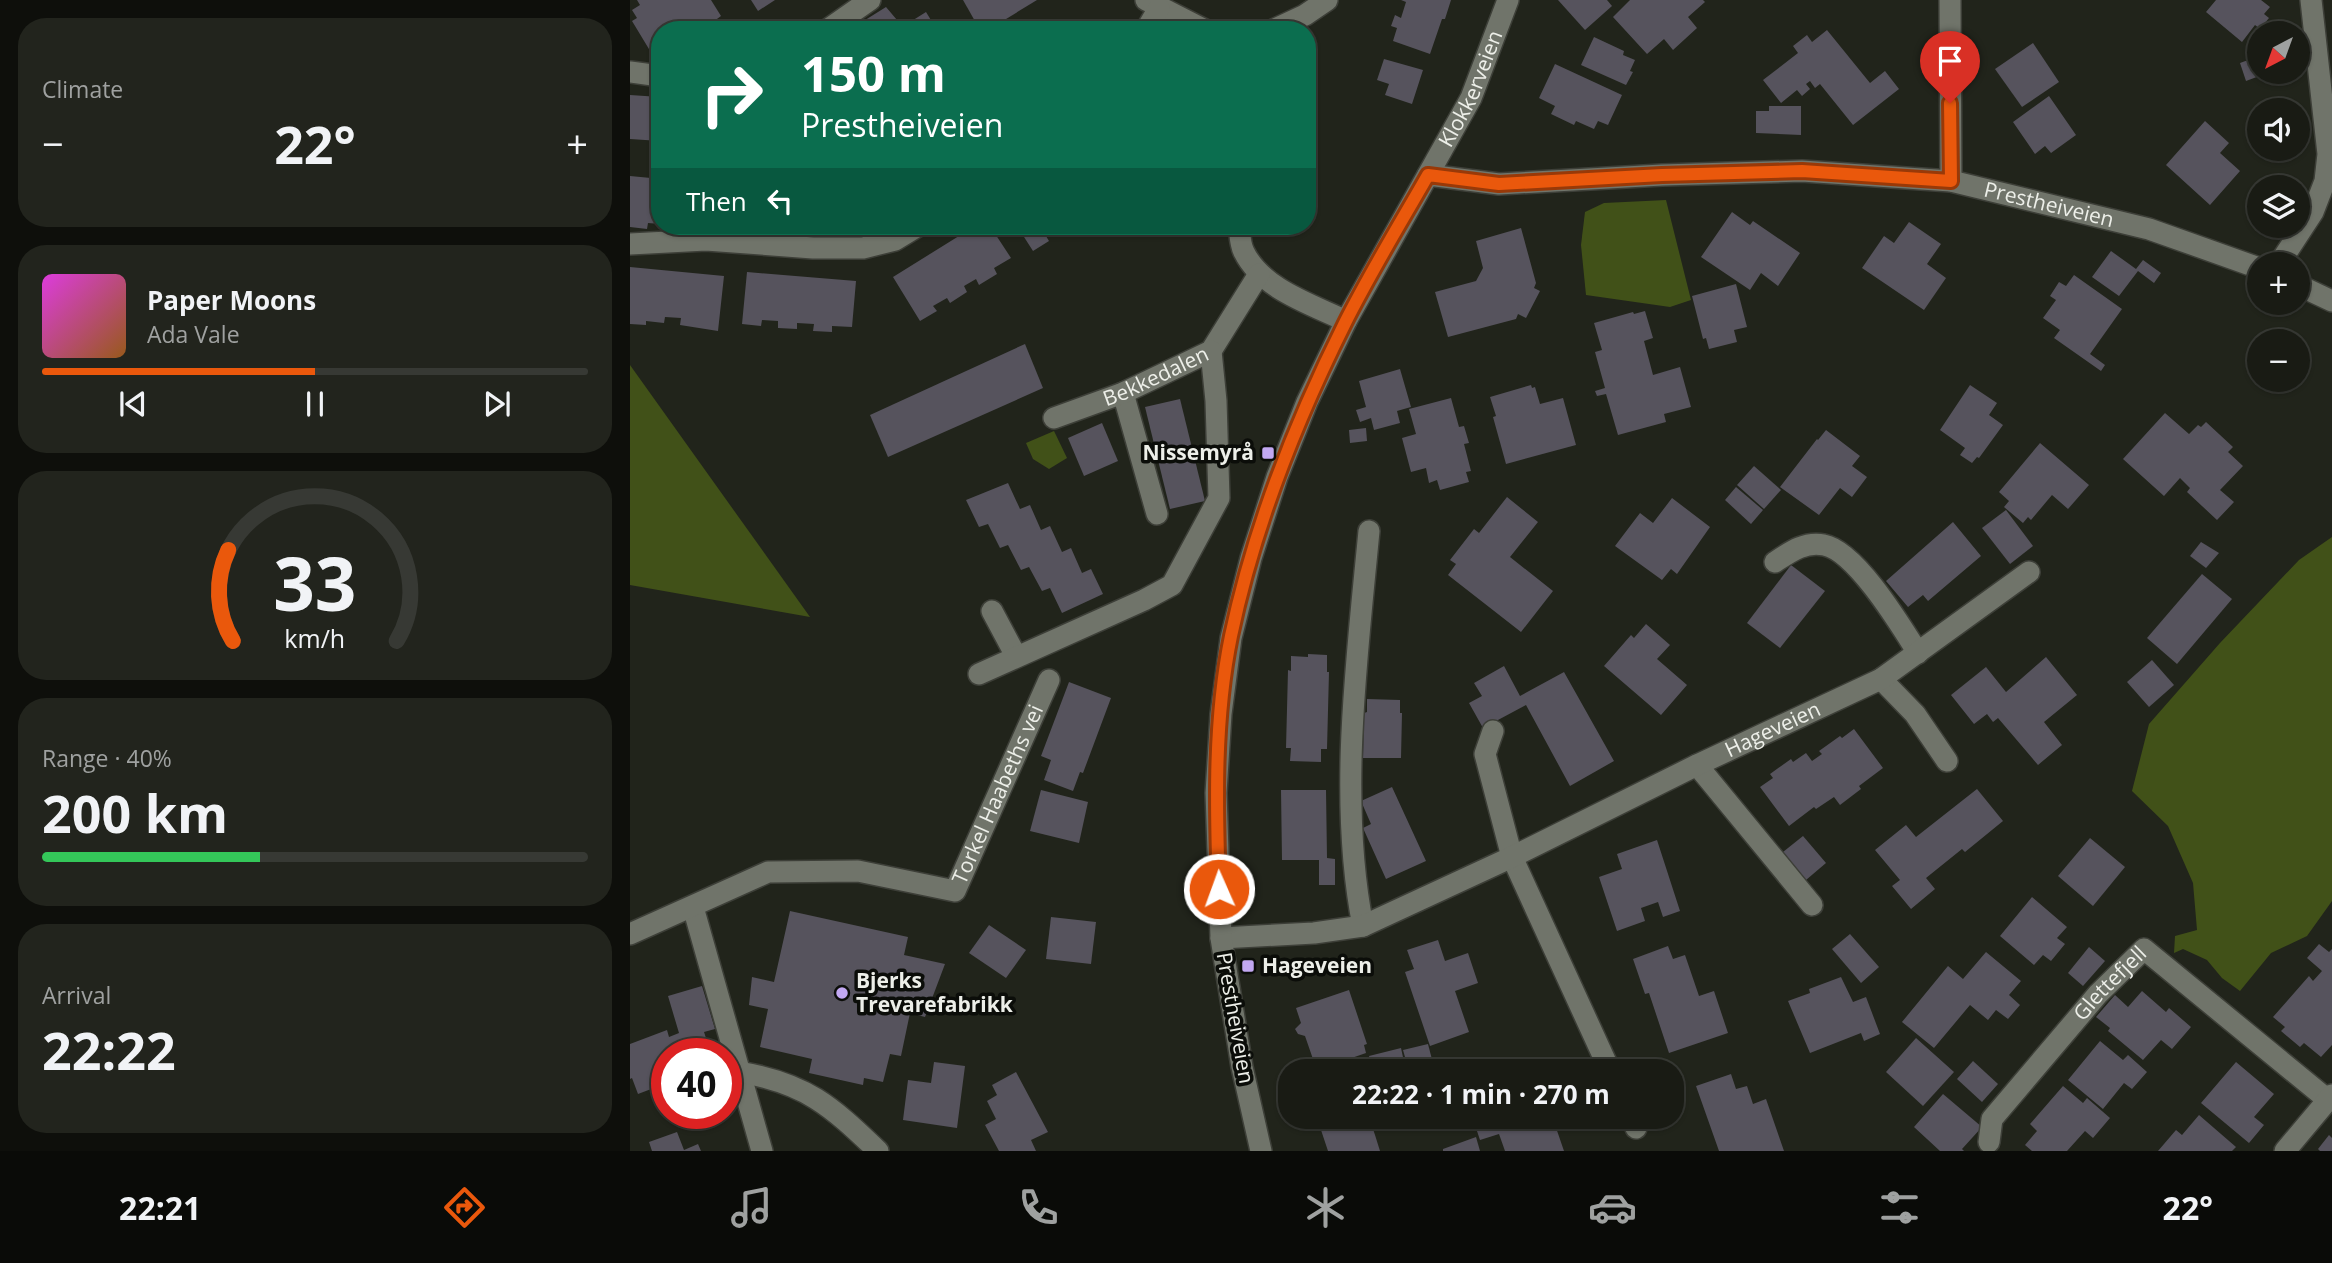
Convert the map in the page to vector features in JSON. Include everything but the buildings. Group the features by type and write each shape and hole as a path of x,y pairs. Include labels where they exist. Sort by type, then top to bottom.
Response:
{"street":[{"path":"840,21 870,0"},
{"path":"1292,21 1327,0"},
{"name":"Klokkerveien","path":"1428,175 1471,98 1508,0"},
{"path":"1950,0 1951,181"},
{"path":"2287,252 2313,212 2325,181 2328,154 2311,0"},
{"path":"1148,21 1153,4 1187,21"},
{"path":"630,72 651,75"},
{"name":"Prestheiveien","path":"1261,1151 1242,1067 1221,938 1216,793 1221,714 1231,638 1251,558 1276,477 1307,402 1346,321 1428,175 1499,184 1802,171 1951,181 2149,229 2247,264"},
{"path":"630,244 706,240 813,248 863,248 895,240 903,235"},
{"path":"1240,235 1243,251 1259,274 1282,289 1346,321"},
{"name":"Bekkedalen","path":"1054,418 1123,393 1210,351 1259,274"},
{"path":"2310,291 2332,301"},
{"path":"979,674 1144,600 1172,584 1219,498 1216,401 1210,351"},
{"path":"1123,393 1157,514"},
{"path":"1363,926 1353,858 1352,784 1356,677 1369,531"},
{"path":"1775,562 1805,545 1822,544 1830,547 1858,569 1890,608 1918,653"},
{"name":"Hageveien","path":"1221,938 1314,933 1363,926 1881,679 2029,572"},
{"path":"992,611 1016,656"},
{"path":"1881,679 1915,714 1947,761"},
{"name":"Torkel Haabeths vei","path":"630,934 768,872 858,871 955,891 1049,680"},
{"path":"1493,731 1485,754 1512,857 1605,1059"},
{"path":"1697,765 1812,905"},
{"path":"693,907 730,1038"},
{"name":"Glettefjell","path":"1989,1142 1992,1119 2098,994 2144,949 2330,1097 2285,1151"},
{"path":"742,1072 763,1076 805,1090 841,1115 878,1151"},
{"path":"742,1082 762,1151"}],"green space":[{"path":"1666,200 1691,300 1670,307 1586,295 1581,245 1585,212 1604,203"},
{"path":"630,365 810,617 630,585"},
{"path":"1054,431 1067,458 1049,469 1033,459 1026,443"},
{"path":"2332,537 2332,901 2307,936 2271,953 2240,991 2222,978 2207,960 2183,949 2174,953 2175,936 2197,930 2193,883 2168,826 2132,791 2149,724 2220,643 2299,560"}],"place":[{"name":"Nissemyrå","path":"1268,453"},
{"name":"Hageveien","path":"1248,966"},
{"name":"Bjerks Trevarefabrikk","path":"842,993"}],"route":[{"path":"1219,889 1216,793 1221,714 1231,638 1251,558 1276,477 1307,402 1346,321 1428,175 1499,184 1802,171 1951,181 1950,103"}]}
